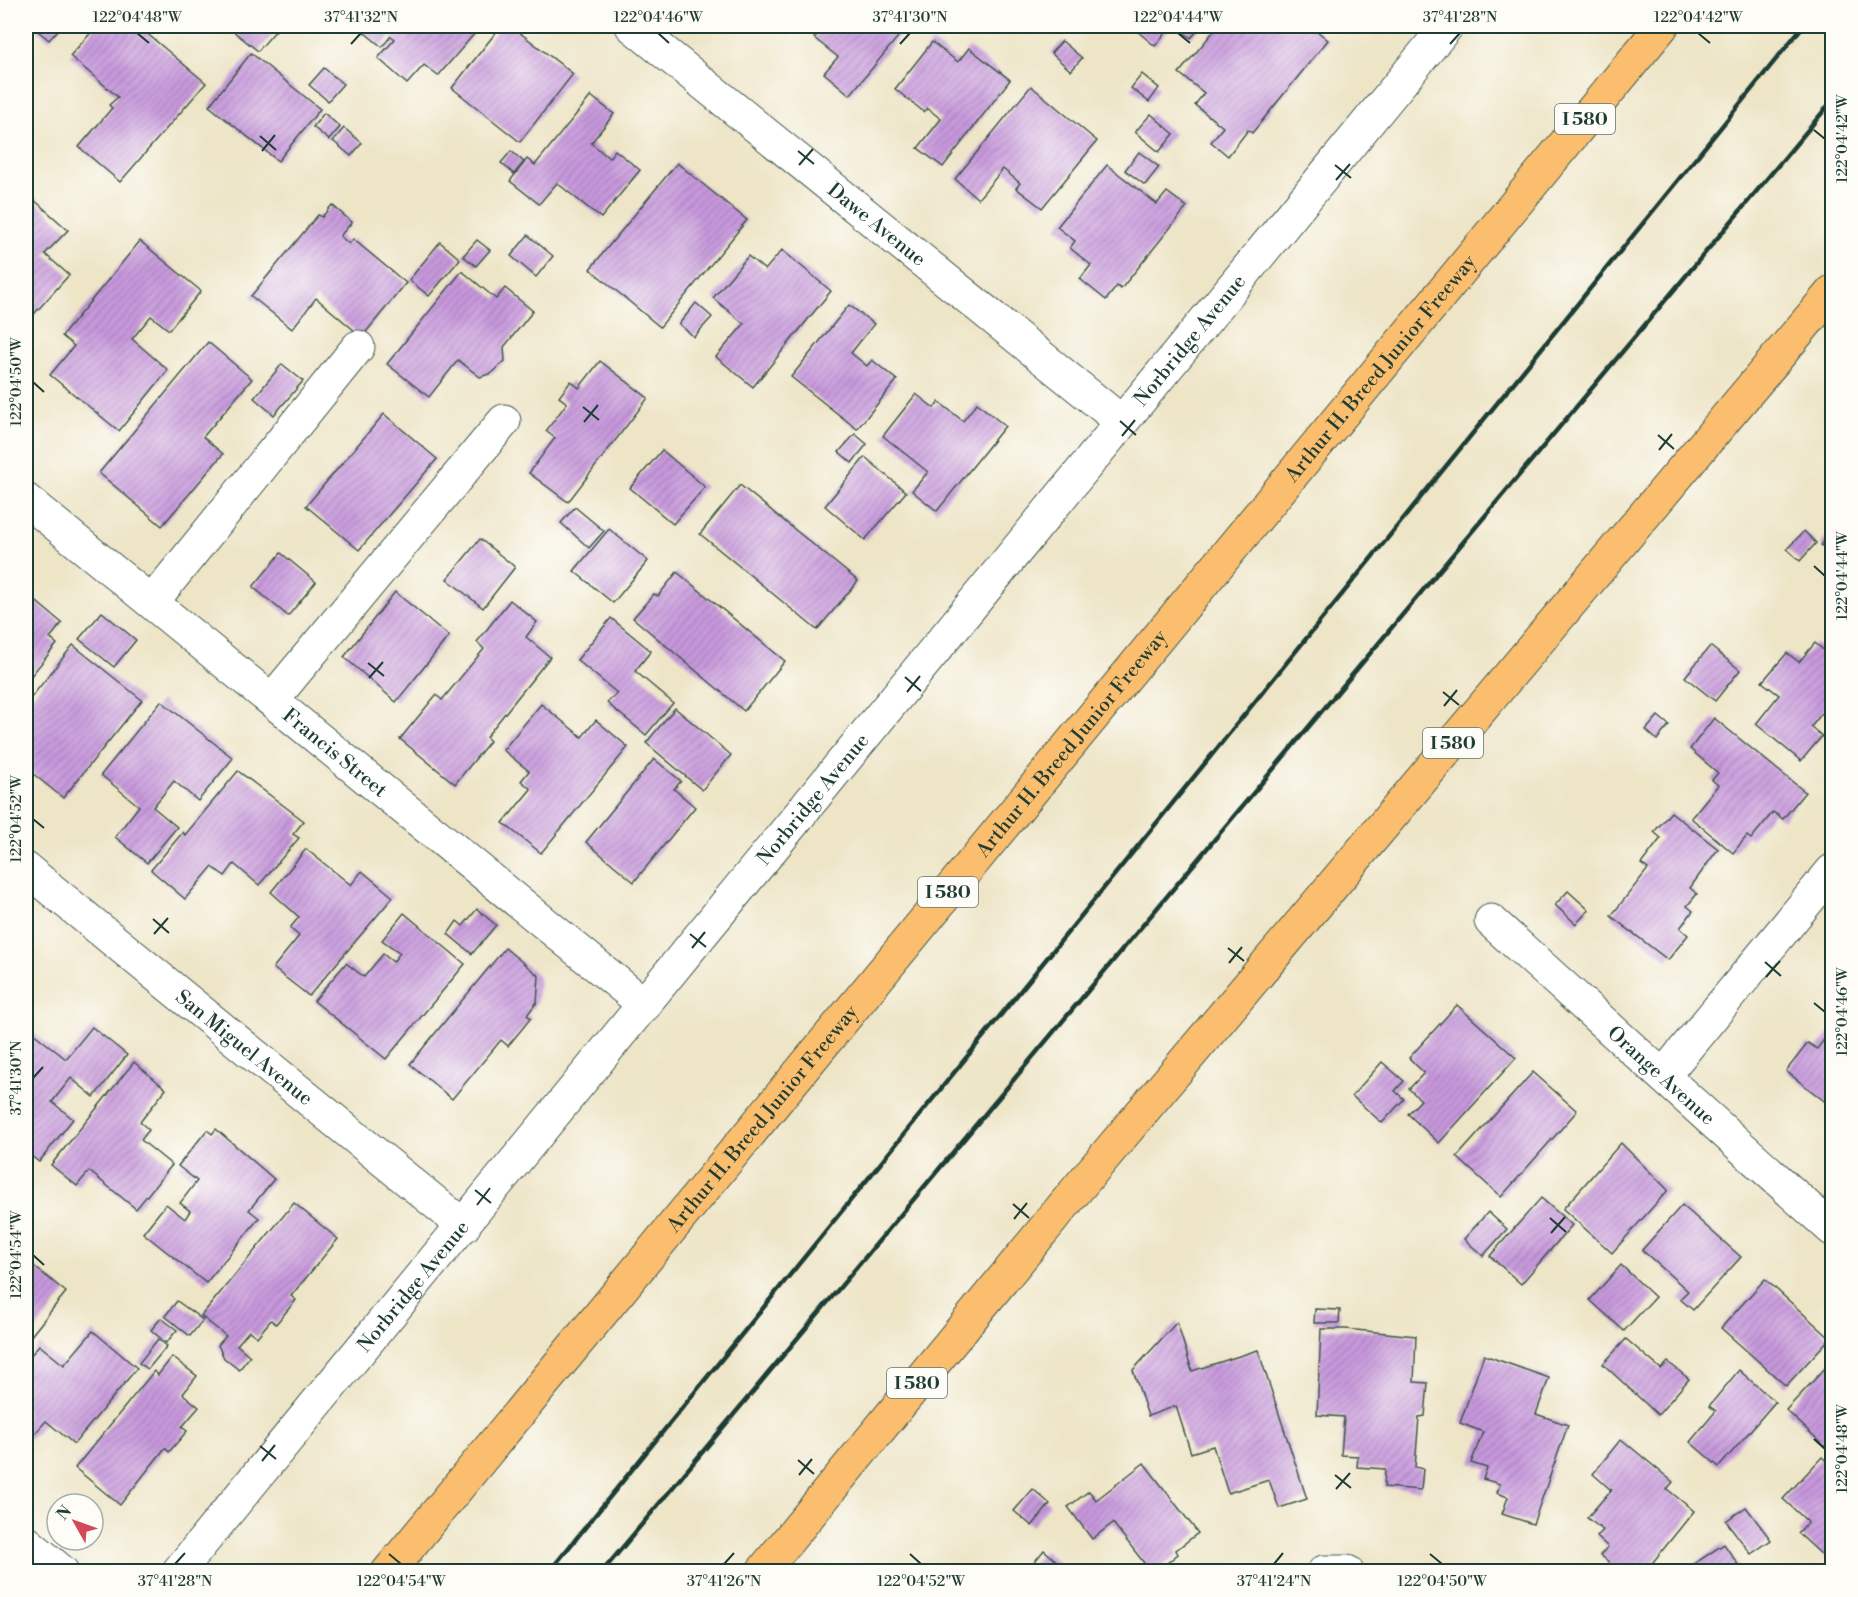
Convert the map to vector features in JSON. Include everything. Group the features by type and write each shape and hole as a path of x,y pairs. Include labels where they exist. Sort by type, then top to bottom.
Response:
{"highway":[{"path":"1508,212 1634,26"},
{"name":"Arthur H. Breed Junior Freeway","path":"388,1572 1662,26"},
{"name":"I 580","path":"762,1572 1080,1185 1833,292"}],"street":[{"name":"Dawe Avenue","path":"632,26 1122,422"},
{"name":"Norbridge Avenue","path":"178,1572 1447,26"},
{"path":"152,603 358,347"},
{"path":"272,700 504,421"},
{"name":"Francis Street","path":"26,500 645,1005"},
{"name":"San Miguel Avenue","path":"26,869 464,1226"},
{"path":"1663,1076 1833,871"},
{"name":"Orange Avenue","path":"1491,921 1833,1229"},
{"path":"26,1542 62,1572"},
{"path":"1324,1572 1347,1572"}],"building":[{"path":"32,26 62,26 49,40"},
{"path":"97,26 138,26 206,83 120,182 79,147 112,108 109,105 118,97 70,56"},
{"path":"227,26 272,26 277,29 258,51"},
{"path":"361,26 481,26 438,76 424,65 407,84 378,58 395,39 391,36 382,47 359,28"},
{"path":"501,26 511,26 573,74 520,142 452,88"},
{"path":"810,26 907,26 850,95 824,73 838,57 814,38 819,33"},
{"path":"1131,26 1171,26 1155,46"},
{"path":"1175,26 1202,26 1191,38"},
{"path":"1218,26 1311,26 1328,40 1252,133 1248,130 1228,156 1211,142 1223,127 1195,105 1204,93 1179,73"},
{"path":"1062,41 1082,58 1071,71 1051,53"},
{"path":"932,42 958,62 969,48 1010,80 943,167 918,148 941,119 927,108 924,112 895,89"},
{"path":"251,53 320,109 278,161 209,106"},
{"path":"324,68 343,84 328,101 309,85"},
{"path":"1142,74 1159,88 1149,102 1131,88"},
{"path":"1031,86 1097,141 1042,208 1016,188 1020,183 1003,169 978,199 955,179"},
{"path":"591,96 614,114 591,143 609,158 615,150 640,170 601,218 557,183 539,204 510,181 527,159 535,165"},
{"path":"324,113 340,127 329,140 313,127"},
{"path":"1151,114 1174,134 1159,152 1135,132"},
{"path":"344,128 362,143 351,156 333,141"},
{"path":"511,151 524,162 514,174 501,163"},
{"path":"1139,152 1159,167 1145,185 1125,170"},
{"path":"677,163 747,220 660,327 590,269"},
{"path":"1107,165 1157,204 1167,192 1187,207 1121,289 1117,286 1106,300 1080,279 1091,265 1070,248 1075,241 1057,227"},
{"path":"32,198 68,230 45,254 69,275 26,323 26,206"},
{"path":"332,205 352,222 340,236 349,244 353,239 406,283 362,337 316,298 292,329 251,296 318,215 322,217"},
{"path":"528,235 553,256 536,277 511,256"},
{"path":"477,240 490,250 476,266 463,256"},
{"path":"140,241 201,291 169,330 151,316 132,339 168,370 119,431 50,375 74,346 62,336"},
{"path":"440,242 460,259 429,296 409,280"},
{"path":"782,250 831,291 753,387 716,357 744,324 713,298 748,256 765,270"},
{"path":"462,271 496,299 505,288 533,311 504,347 505,361 492,373 480,377 458,360 429,397 387,364"},
{"path":"696,303 712,317 694,337 679,324"},
{"path":"849,305 874,324 851,353 867,366 872,360 897,380 857,429 791,377"},
{"path":"208,342 252,379 203,437 223,454 162,526 99,473"},
{"path":"600,361 648,398 568,502 529,473 555,438 546,431 567,403 559,397 571,381 579,388"},
{"path":"282,364 303,381 274,415 254,398"},
{"path":"916,394 934,408 939,402 963,421 977,403 1005,426 937,511 912,491 928,472 883,436"},
{"path":"384,414 437,459 359,550 306,506"},
{"path":"855,434 867,444 852,463 839,452"},
{"path":"662,450 705,487 673,524 630,488"},
{"path":"865,457 906,492 865,540 825,506"},
{"path":"740,485 858,581 817,630 700,534"},
{"path":"575,507 604,531 589,548 561,523"},
{"path":"609,529 648,561 613,603 574,571"},
{"path":"1804,531 1816,543 1800,561 1787,549"},
{"path":"1830,534 1832,536 1832,553 1821,545"},
{"path":"480,539 515,567 483,608 447,579"},
{"path":"281,553 316,582 288,616 253,587"},
{"path":"677,572 785,661 744,711 633,618 654,594 658,596"},
{"path":"395,592 449,636 396,702 344,657"},
{"path":"26,593 62,623 50,638 57,644 26,682"},
{"path":"510,600 537,622 526,637 550,657 486,737 490,741 455,784 400,739 436,695 442,700 484,649 477,642"},
{"path":"102,612 136,640 114,667 79,639"},
{"path":"611,618 651,651 635,671 673,703 646,735 607,703 617,693 577,660"},
{"path":"1815,643 1832,657 1832,700 1811,727 1822,736 1801,761 1756,724 1779,695 1762,682 1787,653 1799,662"},
{"path":"73,645 142,700 63,798 26,768 26,722 30,717 26,714 26,704"},
{"path":"1710,646 1740,670 1715,701 1685,677"},
{"path":"161,701 233,758 198,801 174,781 153,807 177,827 147,863 115,837 139,806 101,775"},
{"path":"541,704 582,737 596,720 628,747 541,853 503,823 531,789 521,781 529,771 503,750"},
{"path":"675,708 731,755 702,790 646,743"},
{"path":"1658,716 1669,725 1657,740 1646,730"},
{"path":"1714,718 1805,792 1783,819 1773,812 1751,839 1747,836 1733,853 1691,818 1718,785 1712,780 1718,773 1690,749"},
{"path":"654,759 681,781 674,789 695,807 634,882 586,842"},
{"path":"238,771 304,821 293,834 299,838 259,885 234,864 225,876 212,867 185,899 151,870 183,832 185,835"},
{"path":"1671,812 1718,849 1690,888 1697,894 1687,906 1693,911 1680,928 1688,935 1668,960 1611,916 1648,869 1641,864 1661,838 1654,832"},
{"path":"306,849 351,885 362,871 393,897 309,996 273,968 299,936 290,928 299,917 271,892"},
{"path":"1568,891 1589,910 1576,924 1555,905"},
{"path":"477,909 496,925 472,954 448,934 457,921 463,926"},
{"path":"404,913 465,964 386,1059 314,1001 346,963 364,977 383,954 393,962 400,953 382,940"},
{"path":"505,948 539,976 537,1002 527,1015 531,1018 508,1046 501,1040 452,1099 410,1064"},
{"path":"1457,1005 1516,1058 1439,1143 1408,1114 1421,1100 1409,1089 1424,1073 1409,1058"},
{"path":"92,1027 127,1055 94,1097 71,1078 52,1102 73,1119 39,1162 26,1152 26,1032 28,1029 66,1059"},
{"path":"1832,1029 1832,1107 1786,1071 1808,1043 1817,1049"},
{"path":"134,1062 166,1089 140,1122 149,1130 141,1140 172,1165 136,1209 89,1171 77,1186 51,1165"},
{"path":"1382,1062 1404,1081 1395,1091 1404,1099 1382,1123 1352,1096"},
{"path":"1533,1072 1577,1111 1501,1197 1457,1157"},
{"path":"216,1129 274,1179 249,1210 259,1218 206,1283 143,1233 166,1204 185,1219 190,1211 180,1203 197,1181 178,1166 207,1130 212,1134"},
{"path":"1621,1143 1668,1190 1612,1253 1563,1209"},
{"path":"1541,1198 1572,1225 1521,1284 1490,1256"},
{"path":"294,1203 338,1239 291,1296 296,1300 276,1324 271,1320 257,1337 249,1331 237,1345 250,1356 239,1370 224,1358 218,1345 226,1336 201,1316"},
{"path":"1682,1205 1741,1257 1693,1310 1680,1299 1688,1291 1642,1250"},
{"path":"1488,1212 1507,1229 1483,1256 1464,1239"},
{"path":"26,1260 66,1292 26,1342"},
{"path":"1621,1265 1655,1297 1624,1331 1590,1300"},
{"path":"1765,1279 1830,1338 1786,1386 1721,1328"},
{"path":"177,1301 203,1320 190,1336 165,1316"},
{"path":"1315,1309 1340,1310 1339,1323 1314,1323"},
{"path":"161,1318 177,1330 166,1343 151,1330"},
{"path":"1177,1322 1192,1371 1258,1350 1307,1499 1279,1508 1269,1480 1228,1493 1213,1446 1191,1453 1176,1406 1148,1416 1133,1370"},
{"path":"1321,1329 1346,1329 1416,1336 1414,1382 1428,1383 1425,1416 1419,1417 1415,1467 1423,1469 1421,1490 1384,1487 1385,1469 1357,1467 1358,1456 1341,1455 1344,1417 1317,1415"},
{"path":"93,1331 137,1368 74,1444 46,1421 30,1439 26,1436 26,1361 39,1345 64,1365"},
{"path":"158,1339 167,1346 148,1369 139,1363"},
{"path":"1626,1339 1661,1369 1668,1362 1689,1379 1658,1415 1603,1364"},
{"path":"1484,1355 1549,1378 1536,1414 1568,1425 1533,1524 1502,1514 1508,1497 1497,1493 1500,1484 1483,1479 1487,1468 1471,1463 1483,1432 1460,1423"},
{"path":"172,1357 197,1376 183,1394 199,1407 182,1427 187,1431 169,1452 165,1448 120,1505 75,1468 154,1371 158,1375"},
{"path":"1832,1361 1832,1449 1830,1451 1786,1410"},
{"path":"1739,1370 1775,1402 1719,1467 1690,1442 1716,1411 1709,1406"},
{"path":"1621,1439 1673,1482 1667,1489 1694,1511 1645,1572 1601,1572 1609,1562 1600,1555 1608,1547 1597,1537 1603,1530 1587,1518 1611,1490 1593,1474"},
{"path":"1822,1457 1832,1466 1832,1564 1798,1533 1808,1522 1783,1499"},
{"path":"1144,1463 1198,1533 1176,1550 1178,1554 1156,1572 1151,1572 1113,1523 1092,1539 1068,1507 1089,1491 1096,1500"},
{"path":"1033,1489 1050,1504 1032,1526 1014,1511"},
{"path":"1746,1507 1771,1540 1751,1554 1726,1521"},
{"path":"1724,1544 1741,1569 1736,1572 1688,1572 1686,1569"},
{"path":"1044,1550 1069,1572 1026,1572"}],"railway":[{"path":"549,1572 1803,26"},
{"path":"602,1572 1832,101"}]}
